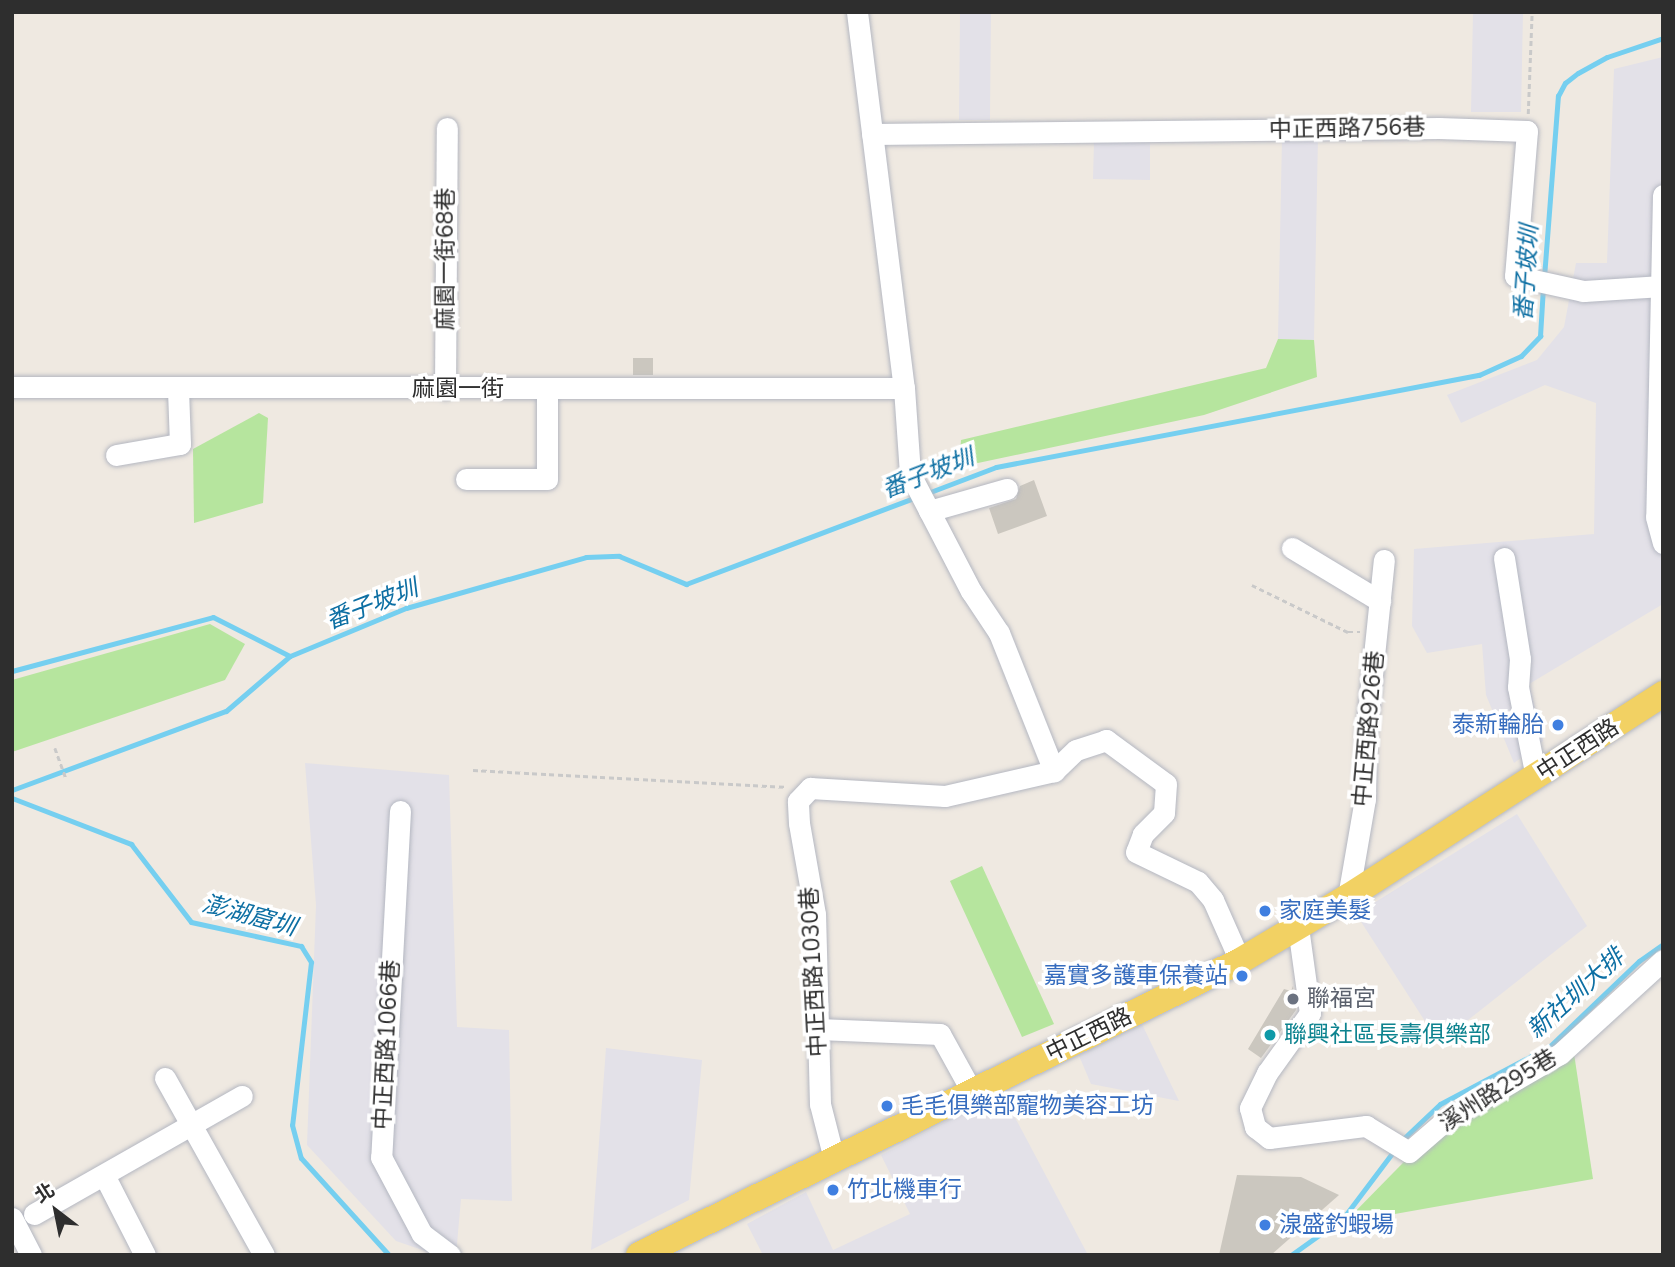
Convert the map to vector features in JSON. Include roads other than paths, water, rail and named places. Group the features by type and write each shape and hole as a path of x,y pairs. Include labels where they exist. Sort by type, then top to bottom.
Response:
{"main road":[{"name":"中正西路","path":"639,1255 1240,961 1348,897 1663,694"}],"street":[{"path":"857,12 915,487 999,633 1054,771 1076,750 1106,740 1166,785 1164,813 1143,834 1136,852 1198,883 1213,900 1240,961"},
{"name":"麻園一街68巷","path":"445,389 447,128"},
{"name":"中正西路756巷","path":"872,134 1426,128 1527,131 1515,276 1583,291 1661,287"},
{"path":"1663,195 1657,517 1663,543"},
{"name":"麻園一街","path":"12,387 178,390 904,388"},
{"path":"466,479 547,479 547,389"},
{"path":"116,456 180,444 178,390"},
{"path":"929,511 1007,489"},
{"path":"1292,548 1380,601"},
{"path":"1504,558 1520,659 1518,687 1536,777"},
{"name":"中正西路926巷","path":"1348,897 1365,799 1384,560"},
{"name":"中正西路1030巷","path":"834,1159 820,1104 815,914 799,801 810,788 945,796 1054,771"},
{"name":"中正西路1066巷","path":"400,811 381,1157 422,1234 450,1255"},
{"name":"溪州路295巷","path":"1298,927 1310,1013 1267,1073 1250,1108 1255,1127 1269,1138 1366,1126 1400,1147 1560,1054 1663,960"},
{"path":"818,1029 940,1034 972,1092"},
{"path":"164,1077 264,1255"},
{"path":"34,1214 242,1096"},
{"path":"104,1175 145,1255"},
{"path":"12,1218 27,1254"}],"waterway":[{"name":"番子坡圳","path":"1544,277 1558,96 1565,83 1578,73 1607,57 1663,38"},
{"name":"番子坡圳","path":"925,494 996,467 1479,375 1521,356 1540,336 1543,287"},
{"name":"番子坡圳","path":"12,790 226,711 290,656 406,608 586,557 619,556 686,584 916,497"},
{"path":"12,671 213,617 290,656"},
{"name":"澎湖窟圳","path":"12,798 131,844 191,922 301,946 311,962 292,1125 301,1158 389,1255"},
{"name":"新社圳大排","path":"1402,1140 1440,1104 1550,1046 1639,961 1663,944"},
{"name":"新社圳大排","path":"1291,1255 1344,1217 1396,1148"}],"place":[{"name":"泰新輪胎","path":"1558,725"},
{"name":"家庭美髮","path":"1265,911"},
{"name":"嘉實多護車保養站","path":"1242,976"},
{"name":"聯福宮","path":"1293,999"},
{"name":"聯興社區長壽俱樂部","path":"1270,1035"},
{"name":"毛毛俱樂部寵物美容工坊","path":"887,1106"},
{"name":"竹北機車行","path":"833,1190"},
{"name":"湶盛釣蝦場","path":"1265,1225"}]}
